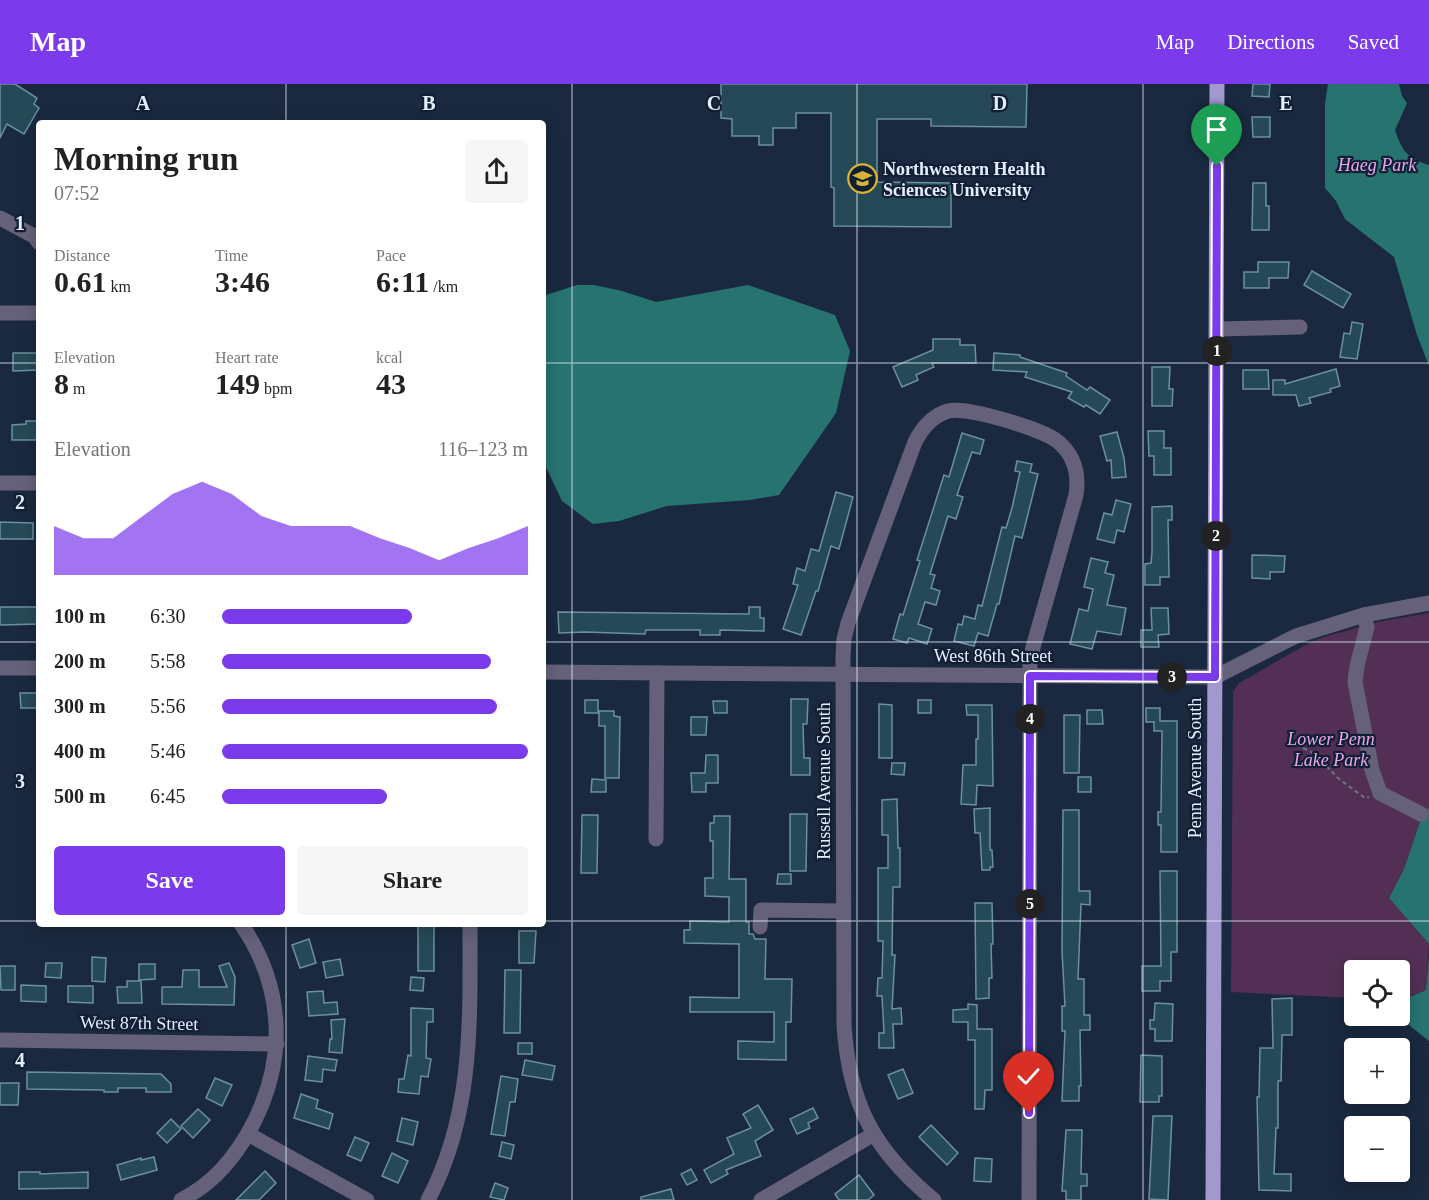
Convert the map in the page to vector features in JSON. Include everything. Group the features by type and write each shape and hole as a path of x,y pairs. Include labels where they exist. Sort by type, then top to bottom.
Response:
{"main road":[{"name":"Penn Avenue South","path":"1213,1200 1217,84"}],"street":[{"path":"0,218 36,239"},
{"path":"0,313 36,313"},
{"path":"1217,329 1300,327"},
{"name":"Russell Avenue South","path":"934,1200 907,1178 885,1152 854,1092 846,1058 843,911 844,639 922,428 934,418 948,411 963,410 998,419 1057,441 1075,465 1078,480 1076,495 1030,658 1029,1200"},
{"path":"0,483 36,483"},
{"name":"West 86th Street","path":"546,672 1215,677 1296,636 1364,615 1429,603"},
{"path":"1364,615 1367,627 1355,682 1372,770 1380,793 1421,814"},
{"path":"0,668 36,668"},
{"path":"656,839 657,673"},
{"path":"760,927 760,910 843,911"},
{"path":"182,1200 212,1178 232,1158 248,1134 272,1081 277,1044 273,994 265,967 244,927"},
{"path":"428,1200 450,1149 461,1108 468,1065 470,927"},
{"name":"West 87th Street","path":"0,1040 277,1044"},
{"path":"248,1134 367,1200"},
{"path":"761,1200 874,1134"}],"path":[{"path":"1303,748 1315,754 1339,779 1365,798"}],"green space":[{"name":"Lower Penn Lake Park","path":"1429,613 1429,808 1424,810 1404,869 1389,898 1429,944 1426,990 1410,996 1410,960 1344,960 1344,998 1231,992 1233,692 1239,683 1309,643 1378,622"}],"shaded area":[{"name":"Haeg Park","path":"1328,84 1399,84 1402,96 1407,103 1395,130 1406,153 1415,160 1429,165 1429,366 1417,335 1394,257 1345,219 1336,201 1325,188 1325,103"},
{"path":"577,285 594,285 656,302 748,285 835,315 850,351 836,413 779,495 750,500 667,506 619,521 593,524 562,501 546,467 546,295"},
{"path":"1429,808 1429,944 1389,898 1404,869 1424,810"},
{"path":"1429,956 1429,1041 1410,1026 1410,997 1426,990"}],"building":[{"path":"0,84 15,84 37,98 34,104 39,108 24,134 7,124 0,138"},
{"path":"721,84 1027,84 1026,127 931,126 931,119 877,119 877,182 951,183 951,227 834,226 834,188 831,187 831,113 796,113 796,128 773,128 773,145 759,145 759,136 732,136 732,119 721,118"},
{"path":"1253,84 1270,84 1269,97 1252,96"},
{"path":"1252,117 1270,117 1270,137 1253,137"},
{"path":"1253,183 1266,183 1269,230 1252,230"},
{"path":"1258,262 1289,262 1288,278 1269,278 1269,288 1244,288 1244,272 1258,272"},
{"path":"1312,271 1351,294 1343,308 1304,285"},
{"path":"1352,322 1363,324 1357,359 1340,357 1344,333 1350,334"},
{"path":"933,339 960,339 960,345 975,345 976,363 932,363 934,367 916,375 918,380 902,387 893,367 933,350"},
{"path":"13,353 36,353 36,370 13,371"},
{"path":"994,353 1020,355 1020,357 1067,373 1066,376 1087,390 1090,387 1110,400 1100,414 1068,398 1072,392 1025,377 1027,372 993,370"},
{"path":"1152,367 1170,367 1169,389 1173,389 1172,406 1152,406"},
{"path":"1336,369 1340,386 1330,389 1331,392 1309,398 1311,403 1299,406 1296,395 1273,395 1273,380 1285,380 1285,384"},
{"path":"1243,370 1268,370 1269,389 1243,389"},
{"path":"26,421 36,421 36,440 12,440 12,425 26,424"},
{"path":"1148,431 1164,431 1164,448 1171,448 1171,475 1154,475 1154,456 1149,456"},
{"path":"1117,432 1126,477 1112,478 1111,460 1107,461 1100,436"},
{"path":"962,433 984,440 980,454 972,452 957,495 963,497 956,519 948,516 930,574 935,575 931,588 940,591 936,605 925,602 918,624 932,629 927,644 909,638 907,643 893,639 920,561 917,560 944,475 949,477"},
{"path":"1017,461 1032,464 1030,472 1038,474 1022,538 1015,536 999,604 997,604 988,636 978,633 974,646 954,641 958,624 962,625 964,616 975,619 978,605 982,606 1002,527 1006,528 1012,508 1020,472 1015,471"},
{"path":"836,492 853,497 839,549 831,546 818,591 816,591 801,635 783,629 798,585 793,584 797,568 805,571 811,549 819,551"},
{"path":"1116,500 1131,504 1124,532 1117,530 1114,543 1097,539 1104,513 1112,515"},
{"path":"1172,506 1172,520 1168,520 1169,577 1160,577 1160,585 1145,585 1145,564 1151,563 1152,552 1152,507"},
{"path":"0,522 33,523 33,539 0,539"},
{"path":"1252,555 1285,556 1284,572 1270,572 1270,579 1252,578"},
{"path":"1091,558 1108,562 1105,573 1114,575 1107,605 1126,608 1121,635 1097,631 1092,649 1070,644 1079,609 1088,611 1093,589 1084,587"},
{"path":"0,607 36,607 36,624 0,625"},
{"path":"749,607 760,607 760,618 764,618 764,631 720,630 720,635 700,635 700,630 646,630 645,634 559,633 558,612 749,614"},
{"path":"1151,608 1168,608 1169,634 1158,635 1159,647 1141,647 1141,630 1152,630"},
{"path":"20,693 36,693 36,708 21,708"},
{"path":"791,699 808,699 807,724 803,724 804,758 810,758 810,775 791,775"},
{"path":"585,700 598,700 598,713 585,713"},
{"path":"918,700 931,700 931,713 918,713"},
{"path":"713,701 727,701 727,713 714,713"},
{"path":"879,704 892,705 892,758 879,758"},
{"path":"966,705 992,705 993,786 977,785 976,805 961,804 963,765 976,765 976,739 978,739 978,715 967,715"},
{"path":"1146,708 1160,708 1160,721 1177,721 1177,852 1161,852 1161,825 1158,825 1158,812 1161,812 1162,731 1154,731 1154,722 1146,722"},
{"path":"1087,710 1102,710 1103,724 1087,724"},
{"path":"599,711 614,711 614,716 620,717 619,778 605,778 605,726 599,726"},
{"path":"1064,715 1080,715 1079,773 1064,773"},
{"path":"691,717 707,717 706,735 691,735"},
{"path":"706,755 718,755 718,783 706,783 706,792 692,792 691,773 705,773"},
{"path":"892,763 905,763 904,775 891,774"},
{"path":"1078,777 1091,777 1091,792 1078,792"},
{"path":"592,779 606,780 606,792 591,792"},
{"path":"897,799 900,887 893,887 892,955 895,955 892,1009 901,1008 902,1024 893,1024 894,1048 879,1048 879,1033 884,1033 882,996 877,996 878,978 882,978 883,941 878,941 878,868 888,868 888,835 882,835 882,800"},
{"path":"990,808 990,850 992,850 993,867 990,867 990,870 982,870 980,833 975,833 974,809"},
{"path":"1063,810 1079,810 1079,891 1090,891 1090,905 1081,904 1078,979 1084,979 1084,1015 1090,1015 1090,1030 1080,1030 1079,1101 1062,1101 1065,1031 1062,1031 1062,1006 1065,1006 1062,951"},
{"path":"790,814 807,814 806,871 790,871"},
{"path":"582,815 598,815 597,873 581,873"},
{"path":"714,816 730,816 729,879 746,879 746,922 749,922 749,934 753,934 755,939 766,939 765,979 792,979 791,1022 786,1022 786,1060 738,1059 738,1041 774,1042 774,1012 690,1012 690,997 739,998 739,944 684,943 684,930 690,930 690,921 729,922 729,897 705,896 705,878 713,878 713,841 710,841 710,823 714,823"},
{"path":"1160,871 1177,871 1177,952 1171,952 1171,981 1160,981 1160,991 1142,991 1142,966 1161,966"},
{"path":"778,874 791,874 791,884 777,884"},
{"path":"975,903 992,903 992,978 989,978 989,998 976,999"},
{"path":"418,927 434,927 434,971 418,971"},
{"path":"519,931 536,931 534,963 519,963"},
{"path":"309,939 316,963 300,968 292,945"},
{"path":"92,957 106,958 105,982 92,981"},
{"path":"340,959 343,975 326,978 323,962"},
{"path":"46,963 62,963 61,978 45,977"},
{"path":"229,963 235,977 234,1005 162,1004 162,987 182,987 183,970 199,970 199,987 227,987 219,966"},
{"path":"139,964 155,964 155,979 139,980"},
{"path":"0,966 15,966 15,990 1,990"},
{"path":"505,970 521,970 520,1033 504,1033"},
{"path":"411,977 424,978 423,991 410,990"},
{"path":"127,981 141,981 142,1003 118,1003 117,987 127,987"},
{"path":"21,985 46,986 46,1002 21,1001"},
{"path":"68,986 93,986 93,1003 68,1002"},
{"path":"323,991 324,1003 337,1002 338,1014 309,1016 307,992"},
{"path":"1292,998 1292,1035 1282,1035 1274,1174 1291,1174 1291,1191 1259,1190 1257,1097 1259,1097 1260,1048 1273,1048 1272,999"},
{"path":"1155,1003 1173,1004 1172,1041 1155,1041 1155,1029 1150,1029 1150,1020 1154,1020"},
{"path":"968,1004 977,1005 977,1029 992,1029 992,1090 985,1090 984,1109 975,1109 975,1040 968,1040 968,1022 953,1022 953,1010 968,1009"},
{"path":"411,1008 433,1009 433,1022 427,1022 426,1058 431,1059 428,1077 421,1076 419,1094 398,1092 399,1079 404,1079 408,1055 411,1056"},
{"path":"345,1019 342,1053 329,1052 330,1039 332,1039 331,1020"},
{"path":"518,1043 532,1043 532,1054 518,1054"},
{"path":"1141,1055 1162,1056 1162,1096 1159,1096 1159,1102 1140,1102"},
{"path":"308,1056 337,1060 335,1071 323,1069 322,1082 305,1080"},
{"path":"525,1060 555,1066 552,1080 522,1075"},
{"path":"903,1069 913,1093 898,1099 888,1075"},
{"path":"27,1072 161,1074 171,1084 171,1092 146,1092 146,1088 118,1088 118,1092 27,1089"},
{"path":"501,1076 518,1079 515,1102 510,1102 505,1136 491,1134"},
{"path":"215,1078 232,1085 222,1106 206,1098"},
{"path":"0,1083 19,1083 18,1105 0,1105"},
{"path":"301,1094 318,1100 316,1108 333,1114 329,1129 294,1118"},
{"path":"758,1105 773,1130 755,1141 761,1156 726,1170 728,1174 711,1183 704,1170 734,1154 727,1138 751,1128 743,1114"},
{"path":"813,1108 818,1118 808,1123 810,1128 797,1134 790,1119"},
{"path":"198,1109 210,1120 193,1138 181,1126"},
{"path":"1153,1116 1172,1116 1168,1200 1149,1199"},
{"path":"402,1118 418,1122 413,1145 397,1141"},
{"path":"171,1119 181,1129 167,1143 157,1133"},
{"path":"931,1125 958,1153 947,1165 919,1137"},
{"path":"1066,1130 1082,1130 1081,1174 1087,1174 1087,1186 1081,1186 1081,1200 1066,1200 1066,1191 1062,1191"},
{"path":"355,1137 369,1143 361,1161 347,1155"},
{"path":"502,1142 514,1145 511,1159 499,1156"},
{"path":"392,1153 408,1161 398,1183 382,1176"},
{"path":"154,1157 157,1170 121,1180 117,1165"},
{"path":"975,1158 992,1159 991,1182 974,1181"},
{"path":"691,1169 697,1180 687,1185 681,1174"},
{"path":"265,1171 276,1183 259,1200 236,1200"},
{"path":"19,1172 40,1172 40,1174 88,1172 88,1188 19,1189"},
{"path":"859,1175 874,1195 868,1200 839,1200 835,1194"},
{"path":"495,1183 508,1188 504,1200 490,1197"},
{"path":"671,1189 674,1200 641,1200 641,1197"}],"place":[{"name":"Northwestern Health Sciences University","path":"862,179"}],"route":[{"path":"1029,1113 1030,676 1215,677 1217,166"}]}
